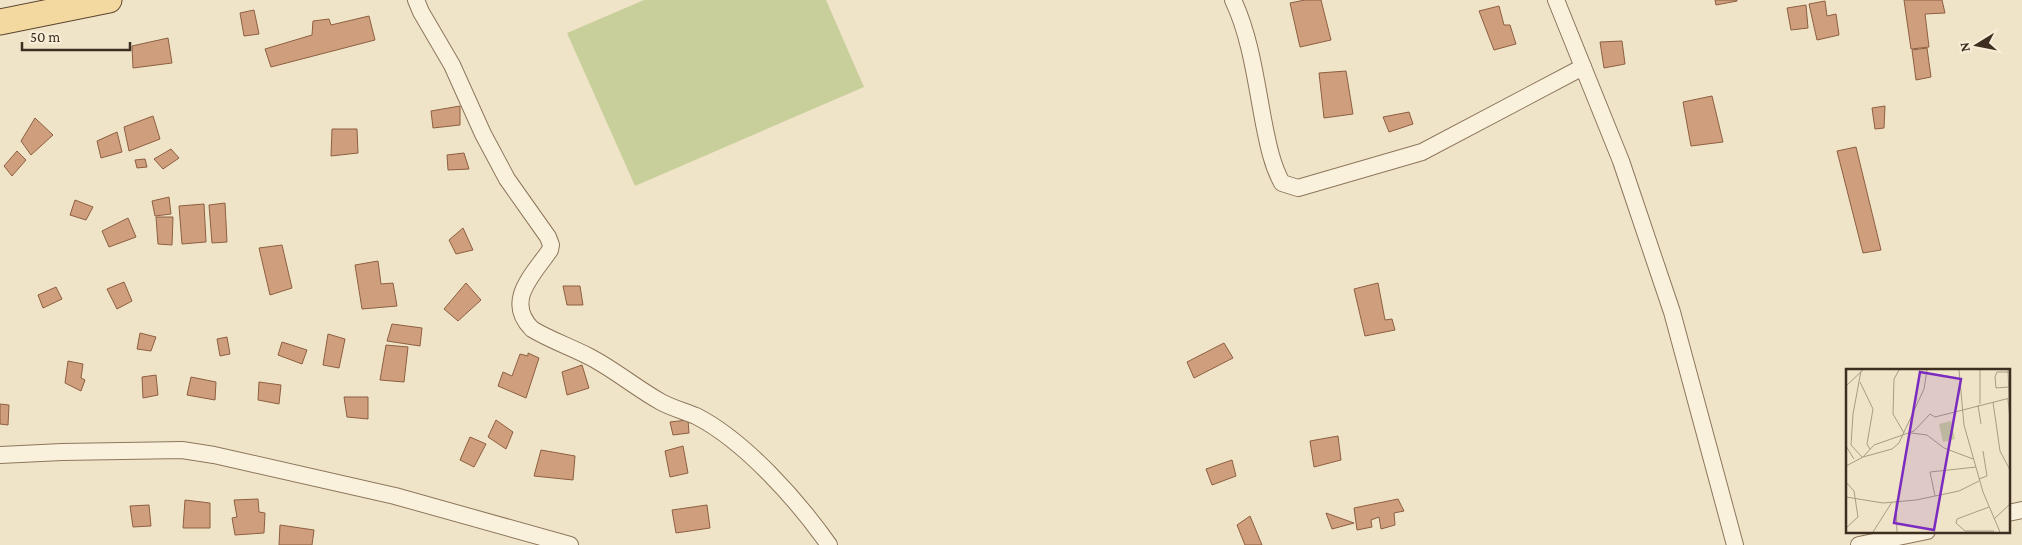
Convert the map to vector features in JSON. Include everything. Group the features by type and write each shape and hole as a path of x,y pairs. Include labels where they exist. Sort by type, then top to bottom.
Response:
{"main road":[{"path":"0,22 109,0"}],"street":[{"path":"416,0 452,65 483,134 506,179 543,229 551,244 550,250 520,294 519,306 524,321 532,329 608,366 662,403 696,417 725,436 744,450 780,485 818,529 829,545"},
{"path":"1233,0 1247,40 1276,171 1282,183 1298,188 1422,152 1583,66"},
{"path":"1556,0 1621,161 1672,312 1735,545"},
{"path":"0,455 190,451 395,496 570,545"},
{"path":"1859,545 1922,532"}],"green space":[{"path":"644,0 826,0 864,87 635,186 567,33"}],"building":[{"path":"1305,0 1321,0 1331,40 1300,47 1290,3"},
{"path":"1715,0 1737,0 1737,1 1716,5"},
{"path":"1904,0 1942,0 1945,13 1925,14 1929,47 1911,49"},
{"path":"1825,1 1827,16 1836,14 1839,35 1817,40 1809,4"},
{"path":"1806,5 1808,28 1791,30 1787,8"},
{"path":"1499,6 1504,25 1510,25 1516,44 1494,50 1479,11"},
{"path":"254,10 259,34 244,36 240,13"},
{"path":"369,16 375,40 271,67 265,49 312,35 313,21 329,19 331,25"},
{"path":"168,38 172,63 133,68 132,46"},
{"path":"1622,41 1625,64 1604,68 1600,42"},
{"path":"1927,48 1931,77 1916,80 1912,50"},
{"path":"1346,71 1353,114 1324,118 1319,73"},
{"path":"1712,96 1723,142 1691,146 1683,102"},
{"path":"460,106 460,125 433,128 431,111"},
{"path":"1885,106 1884,128 1875,129 1872,108"},
{"path":"1409,112 1413,124 1389,132 1383,117"},
{"path":"153,116 160,139 129,151 124,127"},
{"path":"35,118 53,135 31,155 21,141"},
{"path":"332,129 357,129 358,153 331,156"},
{"path":"117,132 122,152 101,158 97,141"},
{"path":"1856,147 1881,250 1863,253 1837,151"},
{"path":"171,149 179,158 163,169 154,159"},
{"path":"17,151 26,160 12,176 4,166"},
{"path":"464,153 469,169 448,170 447,155"},
{"path":"145,159 147,167 137,168 135,160"},
{"path":"169,197 171,214 155,216 152,201"},
{"path":"75,200 93,207 86,220 70,215"},
{"path":"225,203 227,242 212,243 209,205"},
{"path":"204,204 206,242 182,244 179,206"},
{"path":"156,217 173,217 172,245 158,244"},
{"path":"128,218 136,237 109,247 102,231"},
{"path":"463,228 473,250 456,254 449,240"},
{"path":"282,245 292,288 270,295 259,248"},
{"path":"378,261 381,284 393,283 397,306 362,309 355,265"},
{"path":"124,282 132,301 117,309 107,289"},
{"path":"466,283 481,300 458,321 444,309"},
{"path":"1378,283 1385,320 1392,319 1395,330 1365,336 1354,289"},
{"path":"563,286 580,286 583,305 567,305"},
{"path":"56,287 62,299 43,308 38,295"},
{"path":"392,324 422,328 420,346 387,341"},
{"path":"140,333 156,337 151,351 137,349"},
{"path":"328,334 345,339 339,368 323,365"},
{"path":"227,337 230,354 220,356 217,339"},
{"path":"282,342 307,350 302,364 278,355"},
{"path":"1224,343 1233,358 1194,378 1187,362"},
{"path":"386,345 408,347 404,382 380,380"},
{"path":"528,353 539,358 526,398 498,386 503,372 512,376 520,354 528,356"},
{"path":"68,361 83,364 81,378 85,380 81,391 65,383"},
{"path":"582,365 589,388 567,395 562,372"},
{"path":"156,375 158,395 143,398 142,377"},
{"path":"191,377 216,382 215,400 187,395"},
{"path":"259,382 281,385 279,404 258,400"},
{"path":"344,397 368,397 368,419 347,417"},
{"path":"0,404 9,405 8,425 0,424"},
{"path":"496,420 513,432 506,449 488,437"},
{"path":"688,420 689,433 673,435 670,422"},
{"path":"1338,436 1341,460 1314,467 1310,441"},
{"path":"470,437 486,444 474,467 460,460"},
{"path":"683,446 688,473 670,477 665,451"},
{"path":"541,450 575,456 573,480 534,476"},
{"path":"1232,460 1236,476 1212,485 1206,469"},
{"path":"258,499 259,512 265,513 264,533 235,535 232,518 237,517 234,500"},
{"path":"1398,499 1404,511 1394,513 1395,525 1381,529 1379,517 1371,520 1372,527 1357,530 1354,508"},
{"path":"185,500 210,503 210,528 183,528"},
{"path":"149,505 151,526 133,527 130,506"},
{"path":"707,505 710,528 676,533 672,510"},
{"path":"1326,513 1354,523 1332,529"},
{"path":"1250,516 1262,545 1245,545 1237,525"},
{"path":"280,525 314,530 312,545 279,545"}]}
